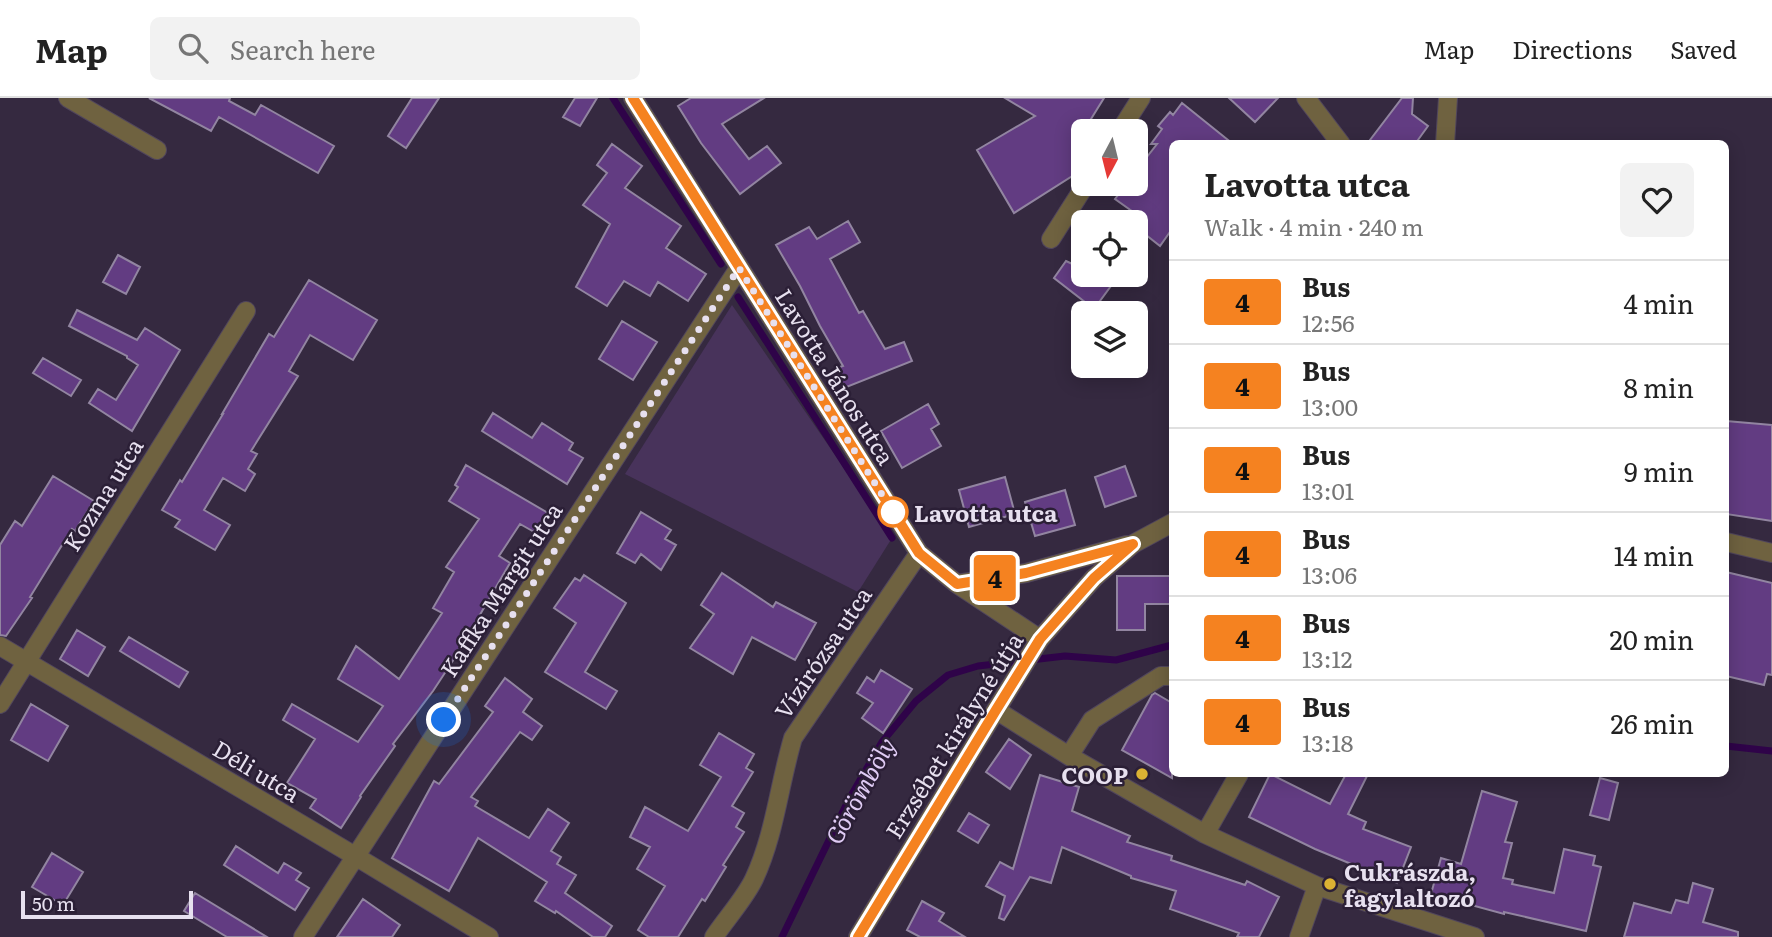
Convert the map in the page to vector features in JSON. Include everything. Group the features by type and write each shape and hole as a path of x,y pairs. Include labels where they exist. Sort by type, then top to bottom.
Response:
{"street":[{"path":"68,98 157,150"},
{"name":"Lavotta János utca","path":"633,98 919,553 957,584 1039,642"},
{"path":"1128,119 1141,98"},
{"path":"1306,98 1338,140"},
{"path":"1445,140 1448,98"},
{"path":"1051,239 1078,196"},
{"name":"Kaffka Margit utca","path":"303,937 739,268"},
{"name":"Kozma utca","path":"0,704 246,310"},
{"name":"Erzsébet királyné útja","path":"858,937 1039,642 1094,578 1133,544 1169,525"},
{"path":"1729,543 1772,553"},
{"path":"957,584 1026,573 1133,544"},
{"name":"Vízirózsa utca","path":"714,937 753,880 771,832 793,738 919,553"},
{"name":"Déli utca","path":"0,646 489,937"},
{"path":"1069,756 1093,720 1161,676 1169,676"},
{"path":"996,710 1069,756 1205,834 1317,886 1475,937"},
{"path":"1205,834 1237,777"},
{"path":"1299,937 1317,886"}],"shaded area":[{"path":"732,305 892,538 858,592 625,474"}],"building":[{"path":"149,98 230,98 229,101 255,115 261,105 334,146 318,173 219,117 211,131"},
{"path":"412,98 439,98 406,148 388,136"},
{"path":"575,98 597,98 580,126 563,117"},
{"path":"691,98 764,98 722,124 749,159 767,146 781,163 740,194 701,143 678,106"},
{"path":"1005,98 1104,98 1091,119 1071,119 1071,177 1014,213 977,150 1035,116"},
{"path":"1229,98 1278,98 1255,122"},
{"path":"1402,98 1413,98 1412,114 1428,126 1418,140 1370,140"},
{"path":"1182,103 1228,140 1169,140 1169,233 1160,246 1148,236 1148,210 1130,210 1115,199 1117,196 1148,196 1148,156 1157,144 1151,144 1162,129 1158,126 1170,112 1173,115"},
{"path":"612,144 642,166 625,188 681,226 666,248 706,274 688,301 658,282 650,296 624,281 607,306 576,287 610,224 583,205 607,173 597,165"},
{"path":"848,221 860,242 830,259 859,313 863,311 885,349 904,342 912,361 844,388 837,368 843,366 776,245 809,227 817,239"},
{"path":"118,255 140,267 126,294 103,282"},
{"path":"1066,261 1071,263 1071,287 1110,287 1100,301 1084,301 1054,278"},
{"path":"309,280 377,320 353,360 310,335 289,371 298,376 251,451 257,454 248,469 255,474 245,491 223,478 204,510 230,525 215,550 175,527 180,520 162,510 180,480 182,482 269,334 274,337"},
{"path":"77,310 137,340 145,328 180,350 132,431 89,403 98,389 116,400 138,365 127,356 69,326"},
{"path":"622,321 657,342 633,380 599,359"},
{"path":"43,358 81,380 71,396 33,373"},
{"path":"928,404 939,424 931,429 941,446 902,468 881,431"},
{"path":"493,413 532,438 542,423 573,443 569,450 583,458 567,484 482,431"},
{"path":"1729,421 1772,425 1772,521 1729,514"},
{"path":"466,465 548,513 536,533 520,524 499,556 510,563 456,656 393,744 395,746 341,828 310,808 316,799 287,783 315,739 283,720 292,704 358,742 383,706 338,679 356,646 399,679 442,613 433,608 454,572 446,567 479,519 449,501 458,487 455,485"},
{"path":"1125,466 1136,496 1105,507 1095,477"},
{"path":"53,476 94,501 75,531 72,529 30,597 32,598 6,636 0,635 0,545 15,521 22,526"},
{"path":"1005,477 1015,514 969,527 959,490"},
{"path":"1065,490 1075,525 1035,536 1025,502"},
{"path":"641,512 671,530 665,539 676,545 661,570 641,554 635,563 617,553"},
{"path":"722,573 773,607 776,602 816,623 795,660 752,637 733,674 690,648 714,614 701,605"},
{"path":"1729,573 1772,583 1772,675 1767,674 1764,685 1729,677"},
{"path":"584,575 626,603 585,672 617,691 606,709 545,672 576,623 554,608 575,578 580,581"},
{"path":"1117,576 1169,576 1169,604 1145,604 1145,630 1117,630"},
{"path":"77,630 105,647 88,676 60,659"},
{"path":"129,637 188,672 179,687 120,651"},
{"path":"881,670 912,689 883,733 862,718 873,703 857,693 867,677 874,682"},
{"path":"505,678 532,699 523,712 542,726 532,740 520,732 471,797 478,801 475,806 529,838 548,809 569,823 551,851 561,857 557,864 576,875 565,893 612,926 605,937 593,937 556,911 555,913 535,901 547,882 478,838 449,891 392,858 434,781 439,784 493,712 485,706"},
{"path":"1155,693 1169,701 1169,776 1122,750"},
{"path":"31,704 68,726 48,761 11,740"},
{"path":"719,733 754,754 746,768 753,772 732,806 744,813 736,827 744,832 705,901 702,899 678,937 649,937 638,930 665,886 637,869 650,847 630,837 645,807 688,831 721,777 700,765"},
{"path":"1009,739 1031,755 1010,789 986,772"},
{"path":"1040,775 1079,787 1072,811 1130,836 1127,842 1172,856 1171,860 1245,885 1247,881 1279,897 1259,937 1237,937 1239,933 1170,909 1176,891 1131,878 1062,847 1051,883 1030,877 1004,920 999,918 1005,896 986,886 1000,862 1013,869"},
{"path":"1269,777 1276,777 1330,804 1344,777 1366,777 1348,814 1366,822 1363,829 1411,847 1397,883 1315,849 1249,817"},
{"path":"1600,778 1618,783 1609,820 1590,815"},
{"path":"1482,791 1517,802 1505,842 1512,843 1503,878 1513,880 1512,884 1554,893 1564,849 1595,856 1593,865 1601,867 1586,931 1504,914 1431,894 1441,858 1461,864"},
{"path":"969,813 989,825 978,843 958,831"},
{"path":"236,846 278,873 284,863 301,873 296,880 309,888 295,910 224,865"},
{"path":"52,853 83,872 63,905 32,887"},
{"path":"1693,883 1713,889 1703,922 1738,932 1738,937 1624,937 1634,903 1671,913 1676,900 1688,903"},
{"path":"195,893 267,937 227,937 184,911"},
{"path":"363,899 400,925 392,937 337,937"},
{"path":"922,901 944,913 939,921 965,937 920,937 907,930"}],"waterway":[{"path":"613,98 721,264"},
{"path":"738,297 892,538"},
{"name":"Görömböly","path":"782,937 848,801 882,742 916,701 948,675 978,666 1065,656 1116,660 1169,646"},
{"name":"Görömböly","path":"1729,746 1772,751"}],"bus line":[{"name":"4","path":"633,98 919,553 957,584 1026,573 1133,544 1094,578 1040,639 858,937"}],"place":[{"name":"Lavotta utca","path":"893,512"},
{"name":"COOP","path":"1142,774"},
{"name":"Cukrászda, fagylaltozó","path":"1330,884"}],"route":[{"path":"444,720 739,268 893,512"}]}
